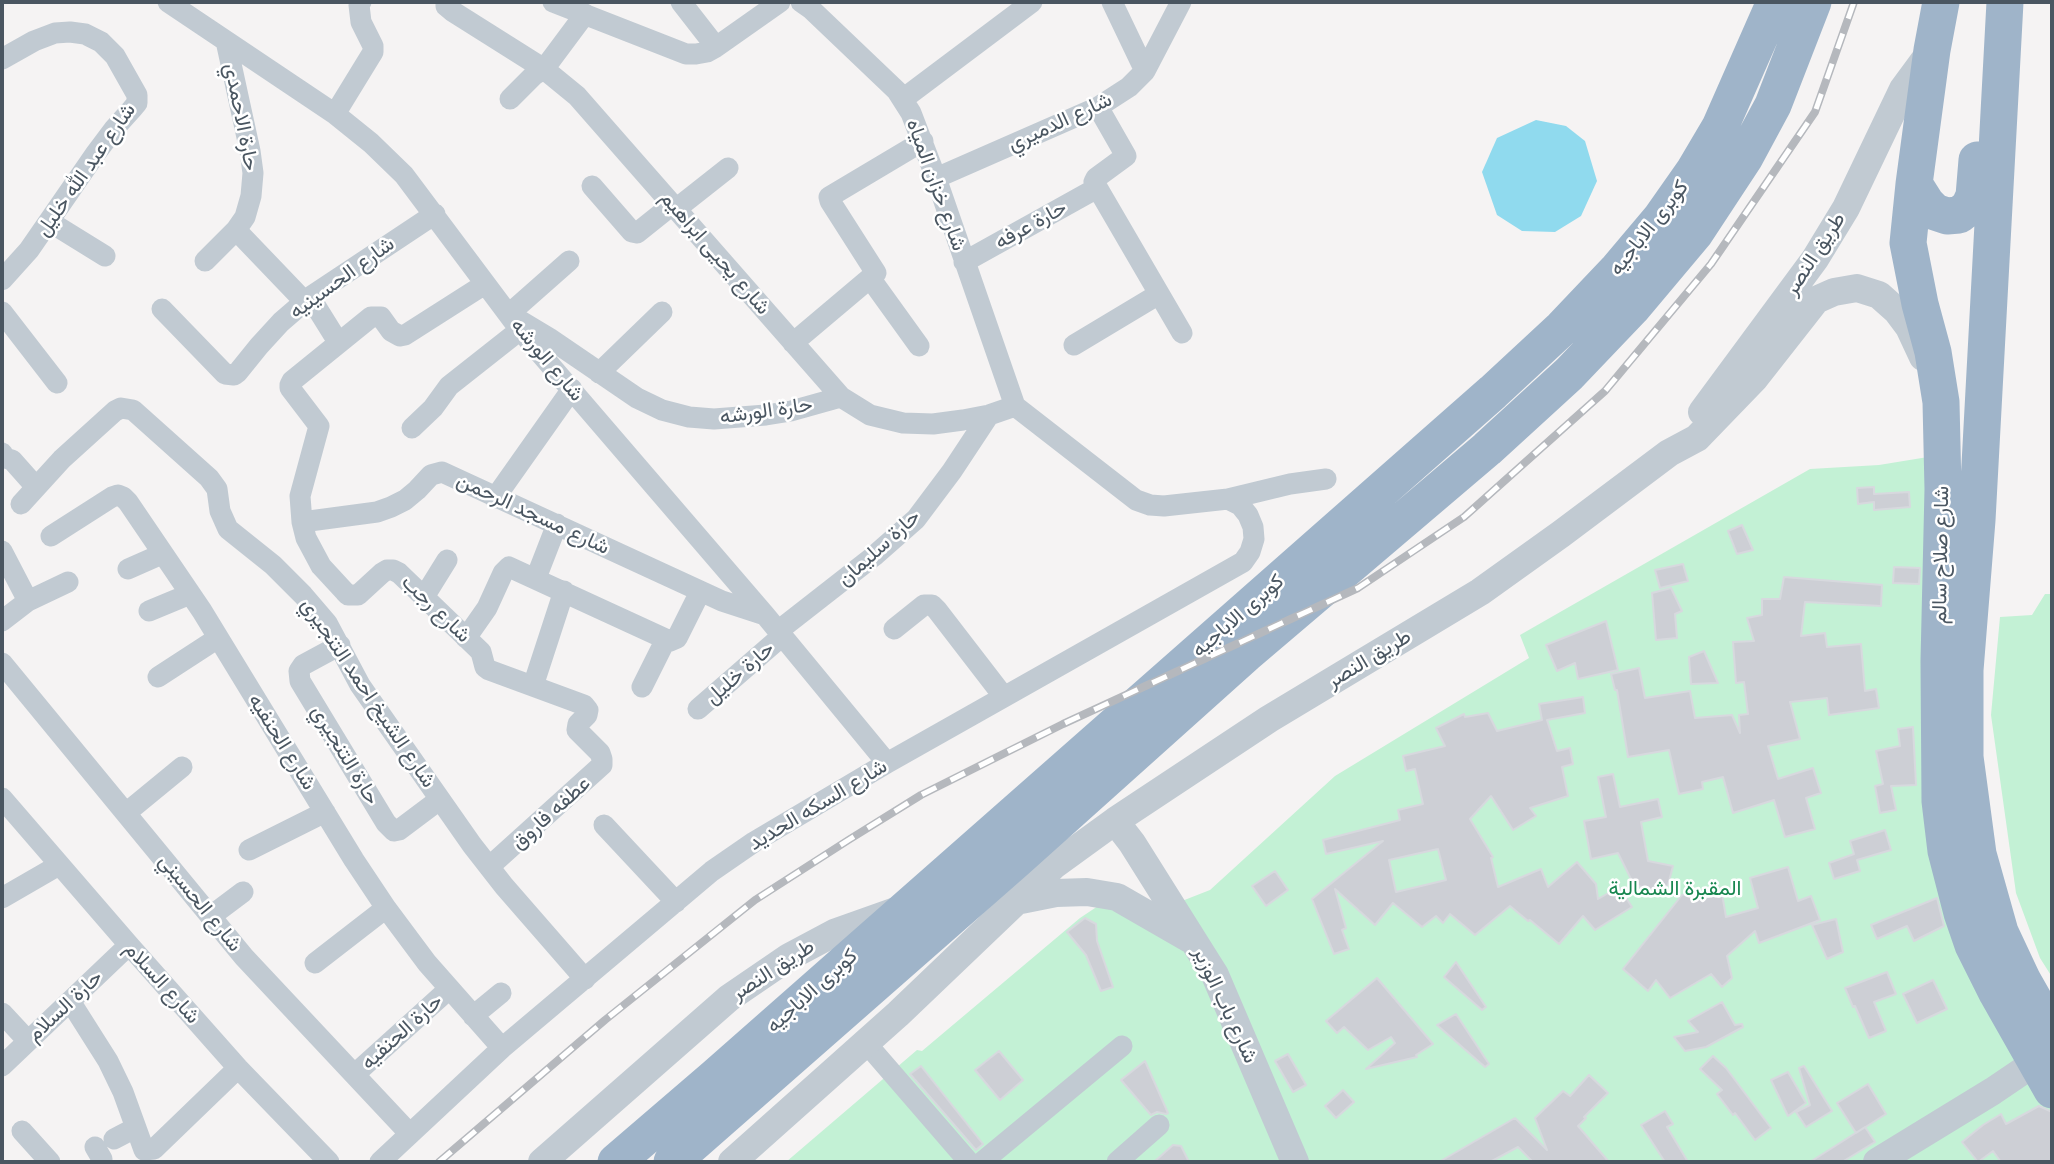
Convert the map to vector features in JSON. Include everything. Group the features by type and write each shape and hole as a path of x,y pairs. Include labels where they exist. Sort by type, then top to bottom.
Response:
{"highway":[{"name":"كوبرى الاباجيه","path":"616,1162 1493,392 1562,328 1661,218 1694,171 1720,127 1775,2"},
{"name":"كوبرى الاباجيه","path":"672,1162 1246,654 1487,449 1569,374 1632,308 1695,233 1717,200 1745,157 1773,105 1813,2"},
{"name":"شارع صلاح سالم","path":"1941,2 1932,50 1908,243 1933,352 1941,402 1943,489 1939,674 1940,801 1946,850 1973,945 2052,1032"},
{"name":"شارع صلاح سالم","path":"2005,2 1977,520 1965,670 1965,757 1978,855 2000,932 2010,987 2048,1070"},
{"path":"1914,184 1935,212 1947,216 1959,215 1969,207 1974,196 1984,95 2003,58"}],"street":[{"name":"شارع الورشه","path":"170,2 335,114 371,143 404,175 515,322 887,763"},
{"name":"شارع يحيى ابراهيم","path":"446,2 446,6 452,11 544,69 577,96 841,397 870,415 903,423 933,424 989,415 1014,406"},
{"path":"553,2 686,54 706,52 716,47 780,2"},
{"path":"681,2 716,47"},
{"name":"شارع خزان المياه","path":"801,2 821,18 903,99 923,141 1014,406"},
{"path":"903,99 1031,2"},
{"path":"1112,2 1145,71"},
{"name":"شارع الدميري","path":"936,178 1098,107 1129,87 1145,71 1181,2"},
{"path":"335,114 373,49 361,22 358,3"},
{"path":"510,99 534,75 544,69 585,14"},
{"name":"شارع عبد الله خليل","path":"2,59 55,33 85,34 101,42 115,55 137,95 137,103 96,153 29,250 2,280"},
{"name":"حارة الاحمدي","path":"205,261 236,230 245,217 251,196 253,173 243,113 226,41"},
{"name":"طريق النصر","path":"1680,446 1704,409 1815,259 1846,208 1903,89 1932,50"},
{"path":"1098,107 1126,156 1094,179 1097,188 1182,333"},
{"path":"793,343 876,271 829,197 923,141"},
{"path":"592,186 632,232 637,233 728,168"},
{"name":"حارة عرفه","path":"964,262 1097,188"},
{"name":"شارع الحسينيه","path":"162,309 225,374 234,375 281,322 308,299 435,214"},
{"path":"50,222 105,256"},
{"path":"236,230 308,299 338,342 374,316 381,317 395,334 405,335 485,284"},
{"path":"412,428 433,408 449,386 515,322 569,261"},
{"path":"870,278 919,346"},
{"name":"طريق النصر","path":"732,1162 866,1043 1054,866 1115,821 1269,719 1480,592 1669,453 1697,438 1754,379 1816,300 1834,292 1857,288 1879,295 1897,311 1909,327 1941,402"},
{"path":"1074,345 1159,294"},
{"path":"2,312 57,383"},
{"path":"599,373 662,312"},
{"name":"حارة الورشه","path":"515,322 549,338 637,398 662,410 689,417 714,419 766,415 841,397"},
{"name":"شارع رجب","path":"338,342 290,385 319,426 300,496 306,538 321,566 348,595 358,595 382,573 394,569 481,652 489,670 587,707 588,713 578,724 577,730 600,753"},
{"path":"495,498 572,389"},
{"path":"1014,406 1136,500 1150,505 1228,499 1290,484 1325,479"},
{"name":"شارع الشيخ احمد التنجيري","path":"21,504 62,459 115,411 121,408 133,410 209,478 217,488 220,511 228,529 273,565 327,623 360,685 439,800 489,867 585,979"},
{"name":"حارة سليمان","path":"775,628 874,556 916,519 989,415"},
{"path":"3,457 12,460 36,487"},
{"name":"شارع مسجد الرحمن","path":"302,522 377,512 405,500 431,475 442,472 775,628"},
{"name":"شارع الحنفيه","path":"51,536 118,495 128,502 218,638 386,908 449,989 502,1048"},
{"name":"شارع السكه الحديد","path":"380,1162 502,1048 712,871 754,842 887,763 1243,562 1251,552 1253,527 1240,505 1228,499"},
{"path":"536,578 557,524"},
{"path":"2,551 28,601"},
{"path":"128,569 162,554"},
{"path":"424,597 447,560"},
{"path":"466,638 487,608 505,569 509,567 670,641 677,638 700,592"},
{"path":"2,621 28,601 68,582"},
{"path":"533,686 564,591"},
{"path":"149,611 190,594"},
{"path":"894,629 925,605 932,605 1004,697"},
{"name":"حارة خليل","path":"698,709 775,628"},
{"path":"158,677 218,638"},
{"path":"642,687 666,639"},
{"name":"حارة التنجيري","path":"340,645 303,665 299,671 300,681 386,823 394,831 399,830 439,800"},
{"name":"شارع الحسيني","path":"2,663 274,989 410,1134"},
{"name":"عطفه فاروق","path":"489,867 598,770 602,759 600,753"},
{"path":"126,813 182,767"},
{"name":"شارع السلام","path":"2,798 238,1068 329,1162"},
{"path":"249,850 325,812"},
{"name":"شارع باب الوزير","path":"1115,821 1132,843 1215,975 1295,1162"},
{"path":"604,825 676,902"},
{"path":"2,898 59,865"},
{"name":"طريق النصر","path":"542,1162 729,998 789,957 834,933 942,894 994,878 1054,866"},
{"path":"211,916 243,892"},
{"path":"1016,901 1066,892 1117,897 1195,942"},
{"path":"315,963 386,908"},
{"name":"حارة السلام","path":"2,1066 129,945"},
{"name":"حارة الحنفيه","path":"355,1074 449,989"},
{"path":"473,1016 501,993"},
{"path":"70,1001 108,1061 123,1092 144,1150 153,1149 238,1068"},
{"path":"2,1013 28,1041"},
{"path":"866,1043 969,1162"},
{"path":"982,1162 1122,1046"},
{"path":"1877,1162 1993,1091 2048,1070"},
{"path":"1117,1162 1159,1125"},
{"path":"103,1149 135,1128"},
{"path":"22,1132 50,1162"}],"green space":[{"name":"المقبرة الشمالية","path":"1934,456 1990,995 2052,1112 2052,1162 786,1162 917,1050 922,1051 1080,918 1104,902 1141,917 1210,890 1335,776 1529,658 1520,635 1810,469 1879,465"},
{"path":"2045,594 2052,594 2052,977 2040,958 2016,893 1991,715 2000,617 2032,615"}],"water":[{"path":"1536,120 1566,126 1585,141 1597,181 1581,216 1555,232 1522,231 1497,215 1482,172 1497,138"}],"building":[{"path":"1874,487 1874,494 1909,492 1910,507 1874,510 1874,502 1858,504 1857,488"},
{"path":"1742,525 1753,550 1737,554 1728,531"},
{"path":"1683,564 1688,581 1660,588 1655,570"},
{"path":"1894,567 1920,568 1919,584 1893,583"},
{"path":"1784,577 1882,585 1881,606 1805,602 1801,636 1825,633 1827,647 1861,644 1865,691 1876,689 1879,708 1829,715 1827,698 1790,702 1800,739 1768,746 1778,779 1813,768 1821,793 1806,798 1815,829 1785,837 1774,800 1733,813 1723,777 1702,782 1703,789 1679,794 1669,750 1628,757 1617,690 1611,674 1639,668 1645,698 1690,691 1695,718 1732,715 1740,733 1739,715 1748,714 1744,682 1736,683 1733,642 1754,641 1747,618 1762,615 1762,599 1780,599"},
{"path":"1671,588 1682,611 1675,614 1677,638 1656,640 1652,593"},
{"path":"1606,621 1618,670 1578,679 1575,663 1557,671 1546,645"},
{"path":"1704,651 1718,683 1691,684 1689,657"},
{"path":"1583,697 1585,713 1547,720 1557,751 1570,748 1573,764 1562,767 1568,796 1530,808 1536,816 1513,830 1491,796 1470,819 1493,857 1491,858 1498,887 1541,869 1548,887 1577,862 1596,884 1598,899 1619,887 1632,907 1595,930 1583,916 1559,944 1510,906 1475,935 1450,914 1443,923 1436,916 1422,927 1393,903 1375,925 1335,889 1346,928 1342,930 1349,949 1334,954 1312,899 1383,841 1326,854 1323,840 1400,820 1398,810 1423,804 1415,769 1406,771 1403,756 1445,746 1436,728 1464,714 1465,717 1488,713 1497,731 1542,720 1539,704","holes":["1438,849 1446,880 1396,892 1389,860"]},
{"path":"1913,727 1916,785 1891,786 1896,810 1880,813 1875,786 1883,784 1876,751 1900,746 1898,729"},
{"path":"1613,774 1620,807 1658,799 1662,817 1641,822 1648,861 1673,866 1668,885 1658,891 1634,885 1618,853 1591,859 1584,821 1606,817 1598,777"},
{"path":"1885,830 1891,850 1857,860 1860,871 1834,879 1829,863 1854,854 1850,841"},
{"path":"1788,867 1798,901 1811,896 1820,920 1759,943 1755,931 1727,956 1732,978 1722,987 1711,974 1670,998 1656,980 1648,991 1623,969 1682,895 1721,888 1726,917 1758,908 1750,878"},
{"path":"1275,871 1288,890 1266,906 1252,886"},
{"path":"1937,898 1944,926 1914,941 1907,926 1877,939 1871,925"},
{"path":"1085,918 1096,924 1097,941 1113,987 1101,991 1086,955 1067,932"},
{"path":"1836,919 1843,952 1827,959 1812,925"},
{"path":"1456,962 1486,1007 1482,1010 1444,977"},
{"path":"1887,972 1896,994 1874,1002 1886,1031 1869,1038 1845,988"},
{"path":"1377,978 1433,1044 1416,1055 1417,1057 1366,1069 1395,1043 1391,1037 1368,1050 1344,1027 1337,1033 1326,1021"},
{"path":"1933,980 1947,1009 1917,1023 1903,994"},
{"path":"1722,1002 1735,1025 1742,1024 1743,1027 1706,1047 1685,1051 1674,1037 1698,1032 1688,1021"},
{"path":"1456,1014 1489,1064 1485,1067 1437,1025"},
{"path":"999,1051 1023,1080 1000,1100 975,1070"},
{"path":"1288,1054 1306,1085 1293,1092 1275,1061"},
{"path":"1713,1056 1726,1068 1771,1128 1755,1140 1717,1094 1722,1090 1700,1069"},
{"path":"1145,1061 1168,1113 1166,1114 1157,1112 1151,1115 1121,1080"},
{"path":"921,1066 983,1144 976,1150 910,1074"},
{"path":"1804,1066 1832,1111 1806,1127 1796,1112 1810,1105 1799,1068"},
{"path":"1788,1072 1806,1103 1788,1116 1771,1080"},
{"path":"1589,1075 1608,1093 1578,1126 1609,1162 1533,1162 1518,1147 1490,1162 1439,1162 1515,1118 1547,1150 1535,1118 1563,1091 1570,1096"},
{"path":"1868,1084 1886,1114 1856,1133 1837,1103"},
{"path":"1343,1090 1354,1102 1336,1118 1325,1106"},
{"path":"2039,1106 2052,1114 2052,1162 2001,1162 1993,1151 1978,1162 1962,1142 2001,1114 2006,1124"},
{"path":"1665,1111 1673,1124 1667,1127 1688,1162 1665,1162 1641,1125"},
{"path":"1865,1127 1875,1142 1842,1162 1810,1162"},
{"path":"1173,1145 1181,1146 1189,1162 1154,1162"}],"railway":[{"path":"439,1162 605,1020 755,900 850,839 921,795 1063,724 1358,588 1464,517 1605,391 1711,264 1815,112 1854,2"}]}
